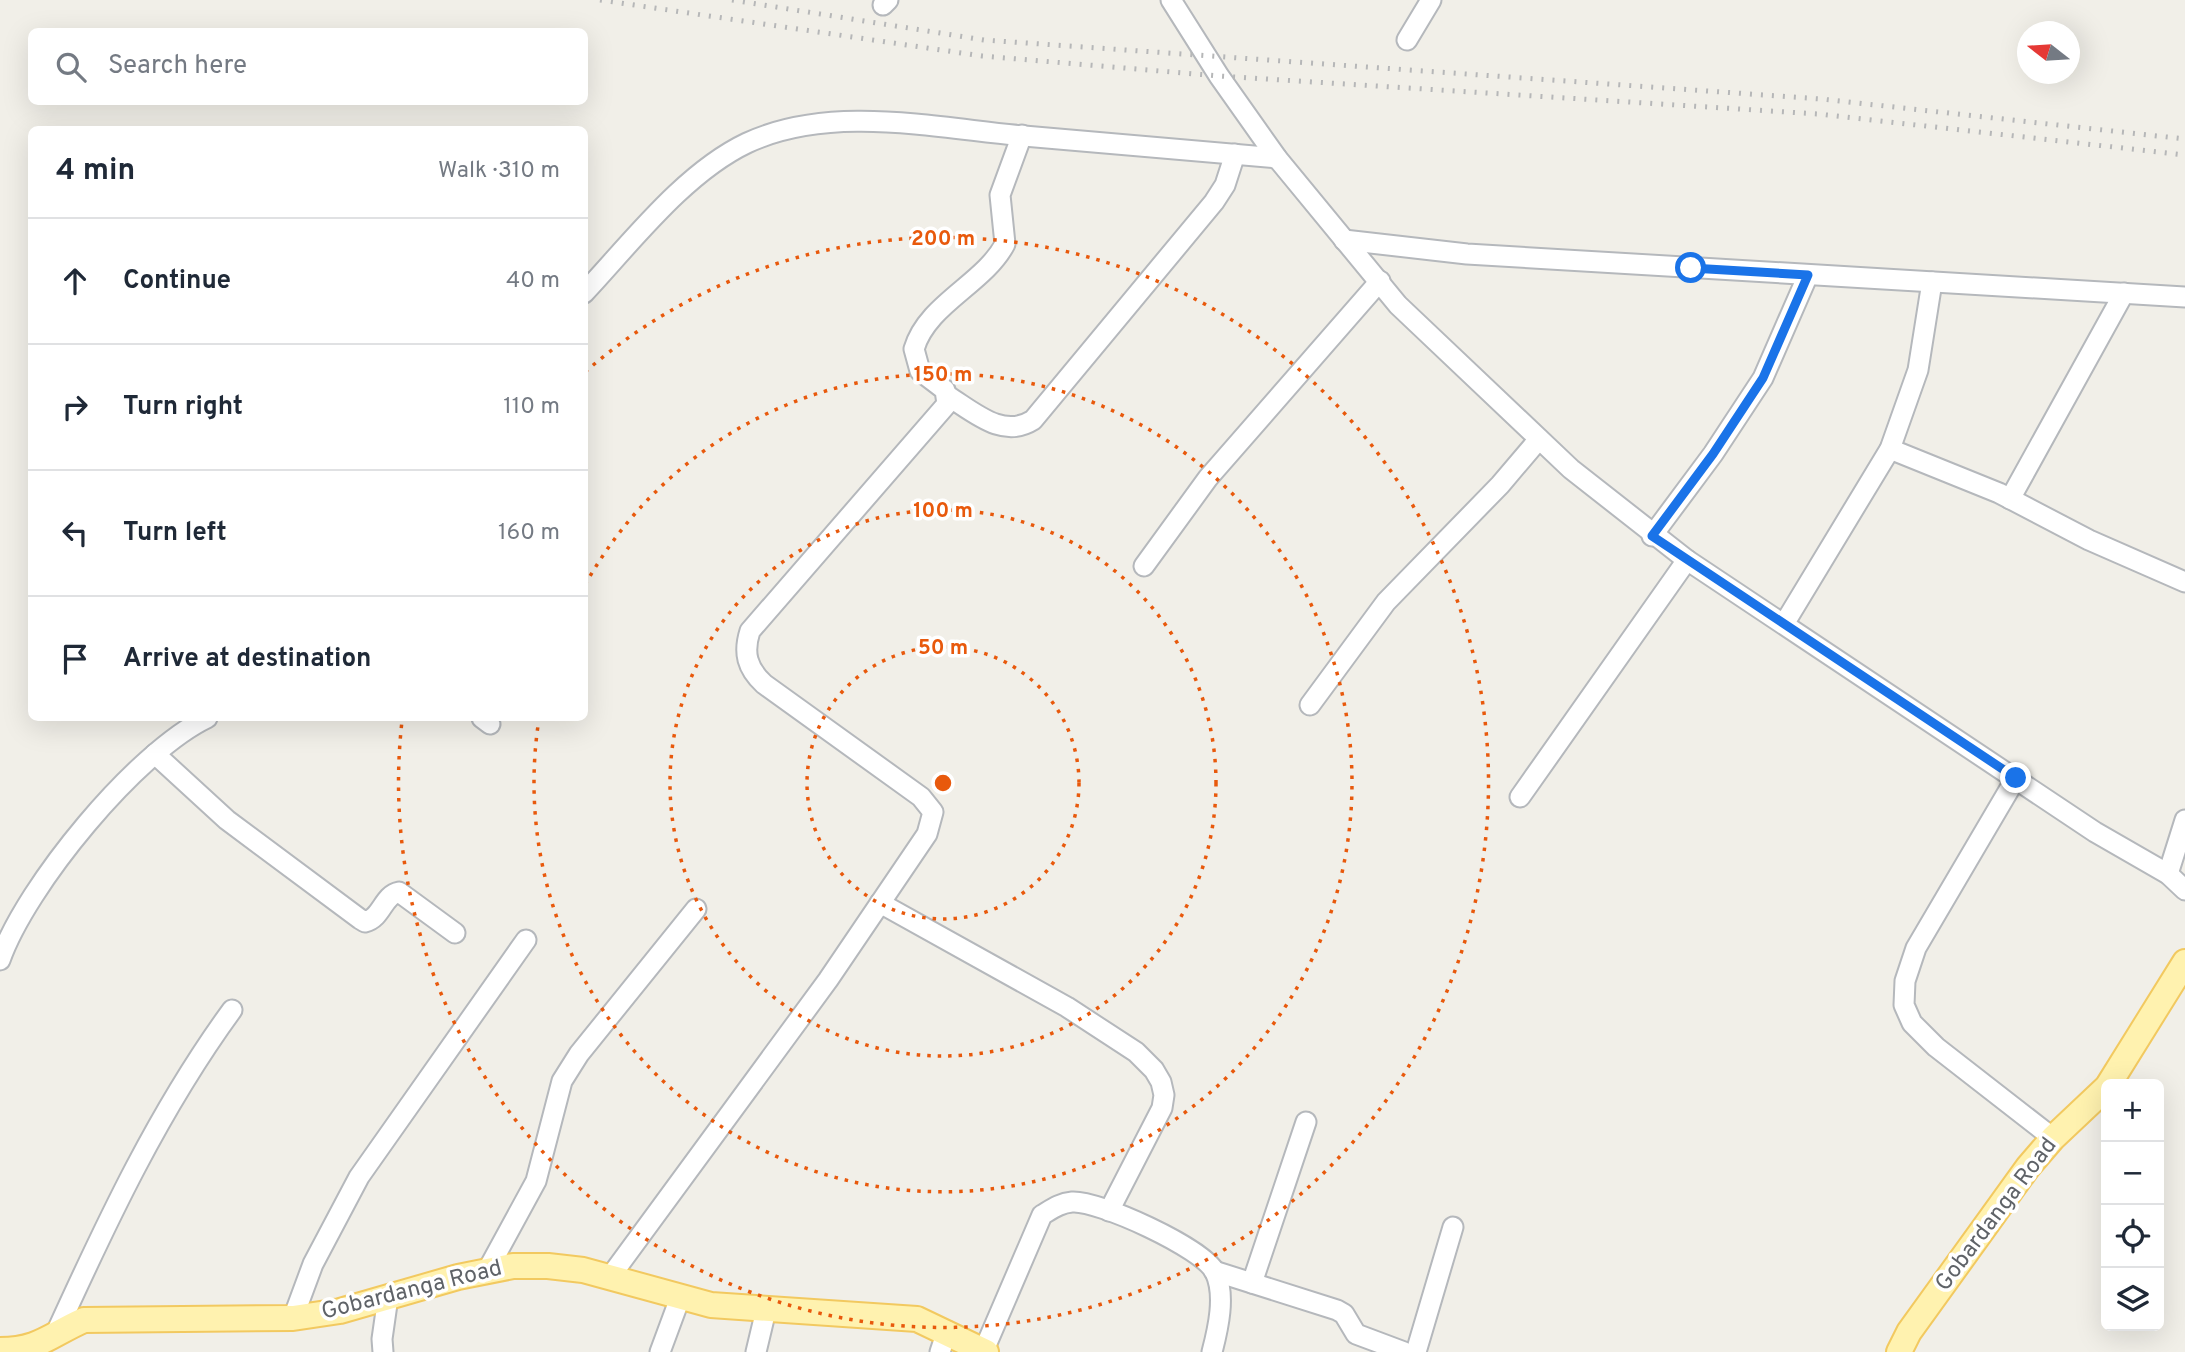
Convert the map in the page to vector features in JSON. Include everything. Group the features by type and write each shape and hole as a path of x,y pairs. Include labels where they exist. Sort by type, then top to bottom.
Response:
{"main road":[{"name":"Gobardanga Road","path":"2112,1079 2185,962"},
{"name":"Gobardanga Road","path":"1899,1352 1909,1332 2028,1167 2053,1138 2101,1093"},
{"name":"Gobardanga Road","path":"0,1350 38,1346 56,1333 84,1321 293,1318 340,1311 487,1271 513,1266 548,1266 610,1277 711,1305 766,1310 874,1313 917,1319 943,1341 985,1351"}],"street":[{"path":"1171,0 1219,76 1277,158 1398,305 1539,439 1652,536 2095,832 2168,874 2185,890"},
{"path":"1407,40 1431,0"},
{"path":"588,289 698,176 747,143 809,126 839,122 910,125 1277,158"},
{"path":"1022,135 1000,195 1006,244 995,259 925,328 914,349 920,371 948,396 999,427 1023,426 1034,420 1214,202 1224,185 1235,154"},
{"path":"1344,240 1467,254 2185,297"},
{"path":"1652,536 1713,454 1763,378 1808,275"},
{"path":"1144,566 1208,478 1380,281"},
{"path":"1784,624 1890,449 1918,370 1932,282"},
{"path":"2010,499 2124,293"},
{"path":"610,1277 774,1055 927,834 933,812 921,797 764,684 747,662 746,643 750,631 942,411 948,396"},
{"path":"1310,705 1386,602 1500,485 1539,439"},
{"path":"1890,449 2010,499 2089,540 2185,582"},
{"path":"1520,797 1687,560"},
{"path":"0,960 26,904 58,859 155,754 203,721"},
{"path":"155,754 226,820 365,922 373,919 391,895 399,892 455,933"},
{"path":"2016,778 1916,948 1905,981 1904,1005 1912,1023 1936,1047 2053,1138"},
{"path":"2168,874 2185,820"},
{"path":"880,903 1067,1007 1136,1052 1154,1070 1164,1096 1162,1108 1109,1211"},
{"path":"487,1271 536,1181 562,1081 579,1054 696,909"},
{"path":"293,1318 313,1264 359,1177 526,940"},
{"path":"56,1333 146,1145 199,1055 232,1010"},
{"path":"1252,1283 1306,1122"},
{"path":"985,1351 1042,1215 1055,1206 1073,1202 1109,1211 1184,1246 1214,1271 1337,1310 1344,1314 1356,1334 1404,1352"},
{"path":"1416,1352 1453,1227"},
{"path":"1212,1352 1220,1289 1214,1271"},
{"path":"383,1352 382,1339 388,1297"},
{"path":"660,1352 680,1298"},
{"path":"756,1352 766,1310"}],"railway":[{"path":"600,0 982,56 1219,76 1818,114 2185,155"},
{"path":"732,0 984,40 1821,99 2185,139"}],"route":[{"path":"1691,268 1808,275 1763,378 1713,454 1652,536 2016,778"}]}
